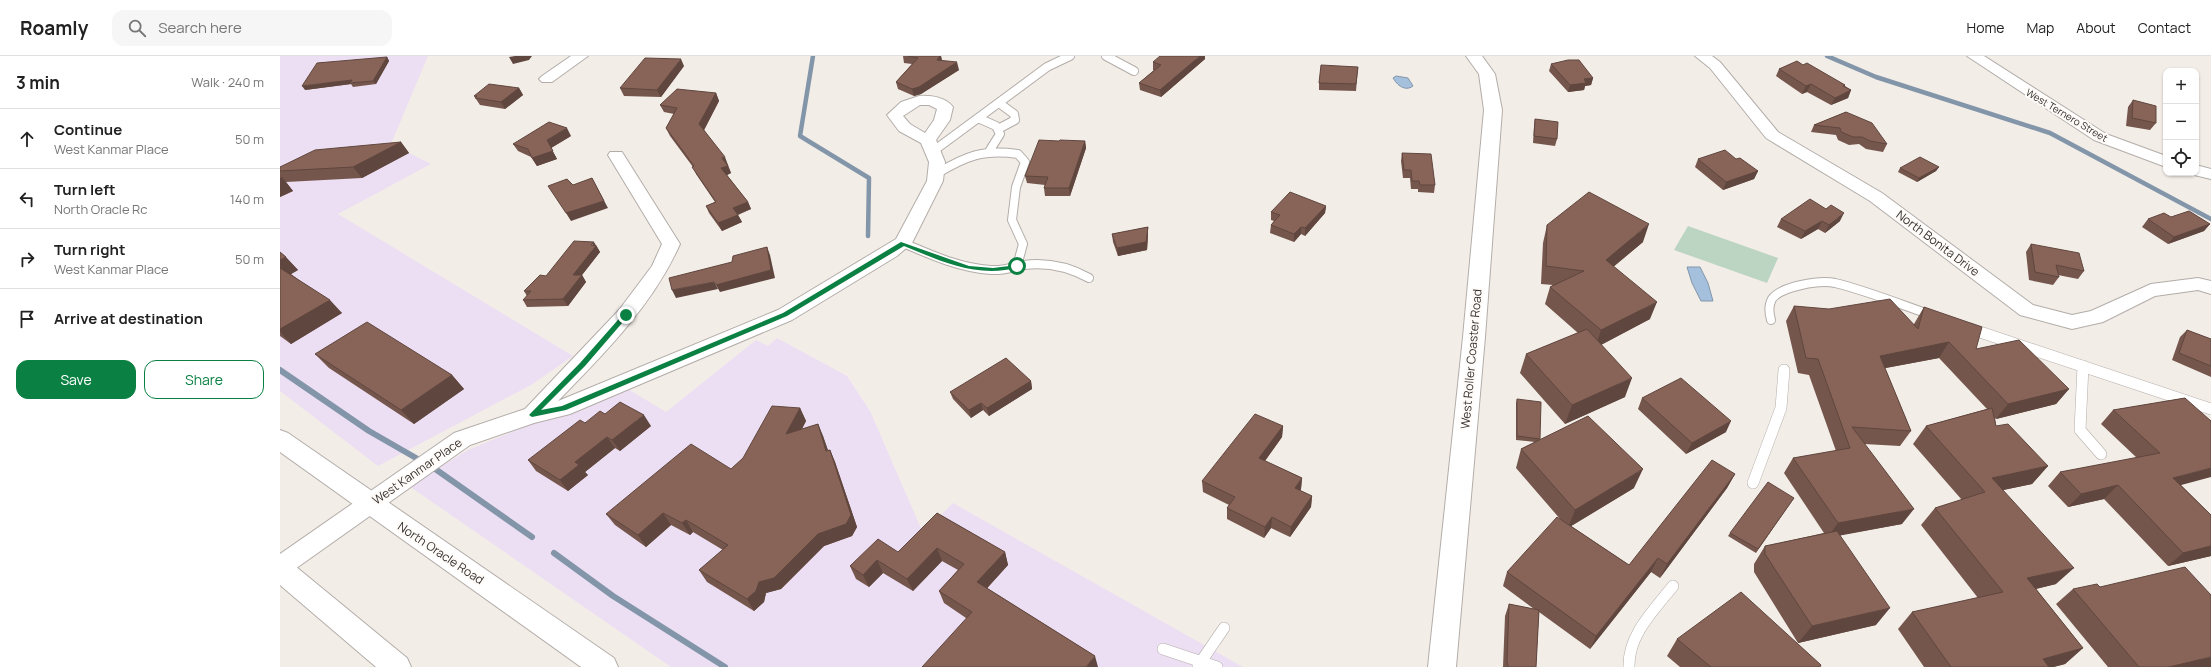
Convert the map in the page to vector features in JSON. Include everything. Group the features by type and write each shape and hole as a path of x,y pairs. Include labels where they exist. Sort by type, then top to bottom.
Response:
{"main road":[{"name":"West Roller Coaster Road","path":"1442,667 1494,110 1487,74 1474,56"},
{"name":"North Oracle Road","path":"280,439 370,504 604,667"},
{"path":"280,568 397,667"}],"street":[{"path":"547,79 581,56"},
{"name":"North Bonita Drive","path":"1702,56 1715,65 1772,134 1876,197 2027,310 2072,322 2096,317 2151,290 2198,284 2211,288"},
{"name":"West Ternero Street","path":"1974,56 2100,136 2163,161"},
{"path":"532,415 563,408 778,318 903,243 935,181 937,162 930,146"},
{"name":"West Kanmar Place","path":"280,568 462,439 532,415 582,364 626,315 660,268 671,244 616,155"},
{"path":"2199,171 2211,174"}],"lane":[{"path":"930,146 978,118 1047,67 1070,56"},
{"path":"1106,56 1134,71"},
{"path":"998,129 1015,120 1014,114 999,103"},
{"path":"978,118 996,126 1000,134 990,150"},
{"path":"936,174 966,156 990,150 995,149 1018,154 1025,162 1016,187 1012,220 1022,244 1017,266"},
{"path":"903,243 946,261 969,268 993,270 1027,265 1069,268 1089,278"},
{"path":"1771,320 1769,307 1774,297 1784,290 1800,285 1834,284 1944,320"},
{"path":"1958,324 2211,409"},
{"path":"2083,366 2080,430 2101,454"},
{"path":"1753,483 1781,408 1784,370"},
{"path":"1629,667 1627,660 1637,634 1673,586"},
{"path":"1199,664 1224,628"},
{"path":"1163,650 1199,664 1217,667"}],"shaded area":[{"path":"280,56 428,56 391,144 431,164 338,214 573,356 531,385 378,466 280,391"},
{"path":"777,338 847,376 870,411 923,533 953,503 1243,667 671,667 409,486 468,450 623,386 666,412 756,340 768,346"}],"green space":[{"path":"1688,226 1778,258 1767,283 1674,250"}],"water":[{"path":"1396,76 1408,78 1413,86 1410,88 1402,87 1393,78"},
{"path":"1687,267 1700,267 1708,283 1713,301 1701,301 1692,283"}],"building":[{"path":"908,56 940,56 937,60 957,62 919,87 912,89 896,82 918,58"},
{"path":"1160,56 1200,56 1160,90 1139,83 1161,65 1153,62"},
{"path":"387,57 373,81 350,83 352,80 302,86 317,63"},
{"path":"645,58 681,59 657,90 620,88"},
{"path":"1568,60 1579,60 1593,78 1584,79 1586,83 1570,85 1551,64"},
{"path":"1797,61 1803,65 1807,63 1851,90 1835,98 1811,84 1806,86 1779,69"},
{"path":"1321,65 1358,67 1356,84 1319,83"},
{"path":"489,84 519,88 501,102 475,98 477,96 474,96"},
{"path":"677,89 716,93 699,124 725,157 722,158 728,166 721,168 748,202 733,208 738,215 718,223 706,206 716,202 692,167 694,166 666,128 677,108 660,105"},
{"path":"2133,100 2156,106 2156,123 2132,118"},
{"path":"1846,112 1872,123 1887,144 1870,141 1862,137 1853,137 1841,132 1840,128 1814,125"},
{"path":"1535,119 1558,122 1557,139 1534,136"},
{"path":"549,122 567,128 547,140 553,151 532,158 528,149 513,144"},
{"path":"1039,140 1085,141 1069,188 1044,188 1048,177 1025,176"},
{"path":"401,142 353,167 280,171 280,167 315,150"},
{"path":"1725,150 1736,159 1740,158 1758,171 1726,182 1698,159"},
{"path":"1402,153 1431,154 1435,185 1420,185 1419,181 1412,181 1411,170 1404,170"},
{"path":"1920,157 1939,167 1919,178 1900,168"},
{"path":"592,178 604,201 566,213 548,186 567,179 573,185"},
{"path":"1290,192 1326,206 1305,228 1301,227 1294,234 1271,225 1280,215 1271,212"},
{"path":"1589,192 1649,224 1606,260 1657,302 1601,330 1550,287 1584,271 1546,266 1547,225"},
{"path":"1810,199 1826,209 1831,205 1844,213 1829,225 1822,221 1805,231 1781,219"},
{"path":"2189,211 2210,224 2174,237 2148,219 2164,213 2171,217"},
{"path":"1148,227 1146,242 1117,248 1112,234"},
{"path":"574,241 594,242 591,245 596,246 573,275 582,275 563,299 523,300 531,291 524,291 540,275 546,276"},
{"path":"2031,244 2079,253 2084,271 2056,265 2059,277 2035,272"},
{"path":"767,247 771,270 716,285 714,282 672,290 669,278 732,262 733,256"},
{"path":"280,252 286,257 280,260"},
{"path":"280,268 330,300 280,329"},
{"path":"1890,299 1918,329 1924,307 1982,327 1976,349 2019,340 2069,389 2008,404 1949,342 1880,356 1911,431 1852,427 1914,509 1838,523 1793,458 1850,448 1818,359 1806,358 1794,306 1829,309"},
{"path":"367,322 452,375 401,410 315,354"},
{"path":"1587,329 1632,378 1572,405 1526,354"},
{"path":"2187,330 2211,339 2211,366 2179,353"},
{"path":"1006,358 1031,381 987,408 981,403 969,410 950,392"},
{"path":"1681,378 1731,421 1692,443 1642,398"},
{"path":"2185,398 2211,421 2211,468 2173,478 2211,515 2211,546 2183,553 2118,485 2081,494 2060,472 2160,453 2113,410"},
{"path":"1517,399 1541,402 1540,439 1517,436"},
{"path":"620,402 644,415 612,440 607,437 575,462 579,465 560,480 528,460 580,420 585,423 600,411 605,414"},
{"path":"772,406 800,408 786,434 818,424 826,451 830,450 851,515 846,524 818,534 774,578 759,582 756,591 747,599 699,570 728,545 686,520 682,523 663,513 638,535 606,514 691,444 731,469 743,458"},
{"path":"1992,408 1996,426 2008,424 2048,466 1992,478 2074,568 2027,578 2083,648 2043,659 2049,667 1951,667 1912,612 2003,592 1935,508 1985,492 1926,426"},
{"path":"1255,414 1283,426 1259,458 1302,478 1295,488 1312,496 1291,527 1272,517 1265,527 1227,508 1235,497 1202,481"},
{"path":"1588,416 1643,469 1575,510 1521,449"},
{"path":"1712,460 1735,474 1667,564 1658,558 1596,636 1507,572 1557,517 1629,565"},
{"path":"1768,482 1794,498 1758,549 1730,533"},
{"path":"937,513 1005,552 977,582 1095,656 1086,667 922,667 972,612 939,591 964,564 937,548 907,579 877,560 863,575 850,566 878,539 898,552"},
{"path":"1837,531 1890,608 1812,626 1765,554 1765,546"},
{"path":"2185,567 2211,595 2211,657 2169,667 2139,667 2073,589 2097,584 2100,587"},
{"path":"1741,592 1821,665 1820,667 1711,667 1677,639"},
{"path":"1509,604 1539,610 1536,667 1508,667"}],"waterway":[{"path":"813,56 800,136 869,178 868,236"},
{"path":"1827,56 1876,77 2050,133 2211,219"},
{"path":"280,370 369,431 423,462"},
{"path":"431,466 532,537"},
{"path":"554,553 613,596 725,667"}],"route":[{"path":"626,315 582,364 532,415 563,408 785,315 891,252 903,243 946,261 969,268 993,270 1017,266"}]}
